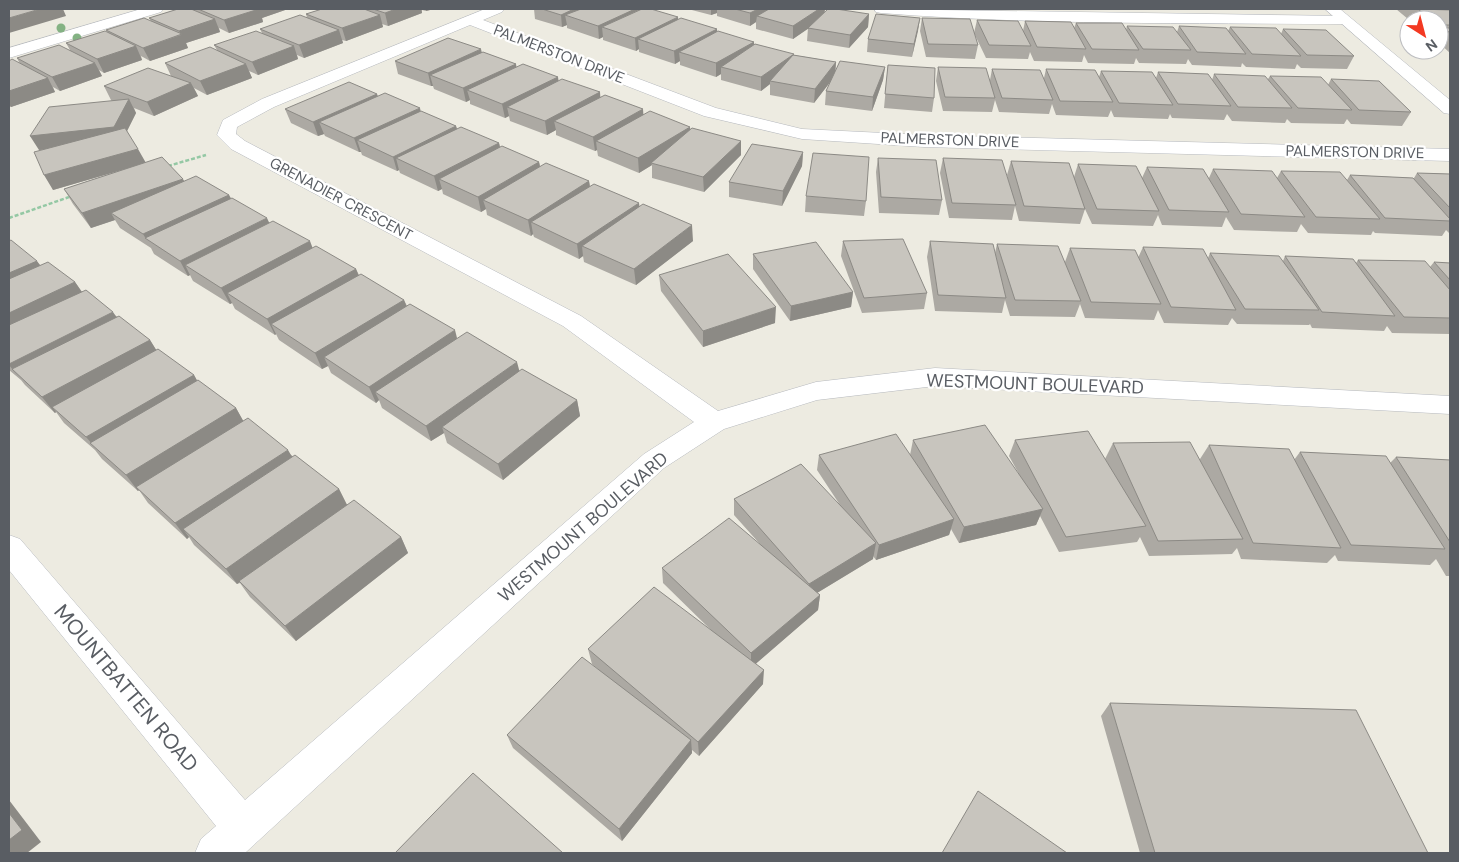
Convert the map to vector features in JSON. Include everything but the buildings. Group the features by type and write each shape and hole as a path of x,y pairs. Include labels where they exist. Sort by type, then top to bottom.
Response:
{"street":[{"path":"238,145 226,135 229,124 247,114 322,80 497,9"},
{"path":"882,9 922,12 1134,18 1338,14 1450,109"},
{"path":"9,53 148,10"},
{"name":"PALMERSTON DRIVE","path":"470,20 710,112 802,134 924,142 994,142 1450,155"},
{"name":"GRENADIER CRESCENT","path":"238,145 572,321 714,422"},
{"name":"WESTMOUNT BOULEVARD","path":"229,840 654,461 714,422 816,390 935,377 1450,405"},
{"name":"MOUNTBATTEN ROAD","path":"9,548 229,840"}],"path":[{"path":"161,168 238,145"},
{"path":"9,218 79,193"}]}
